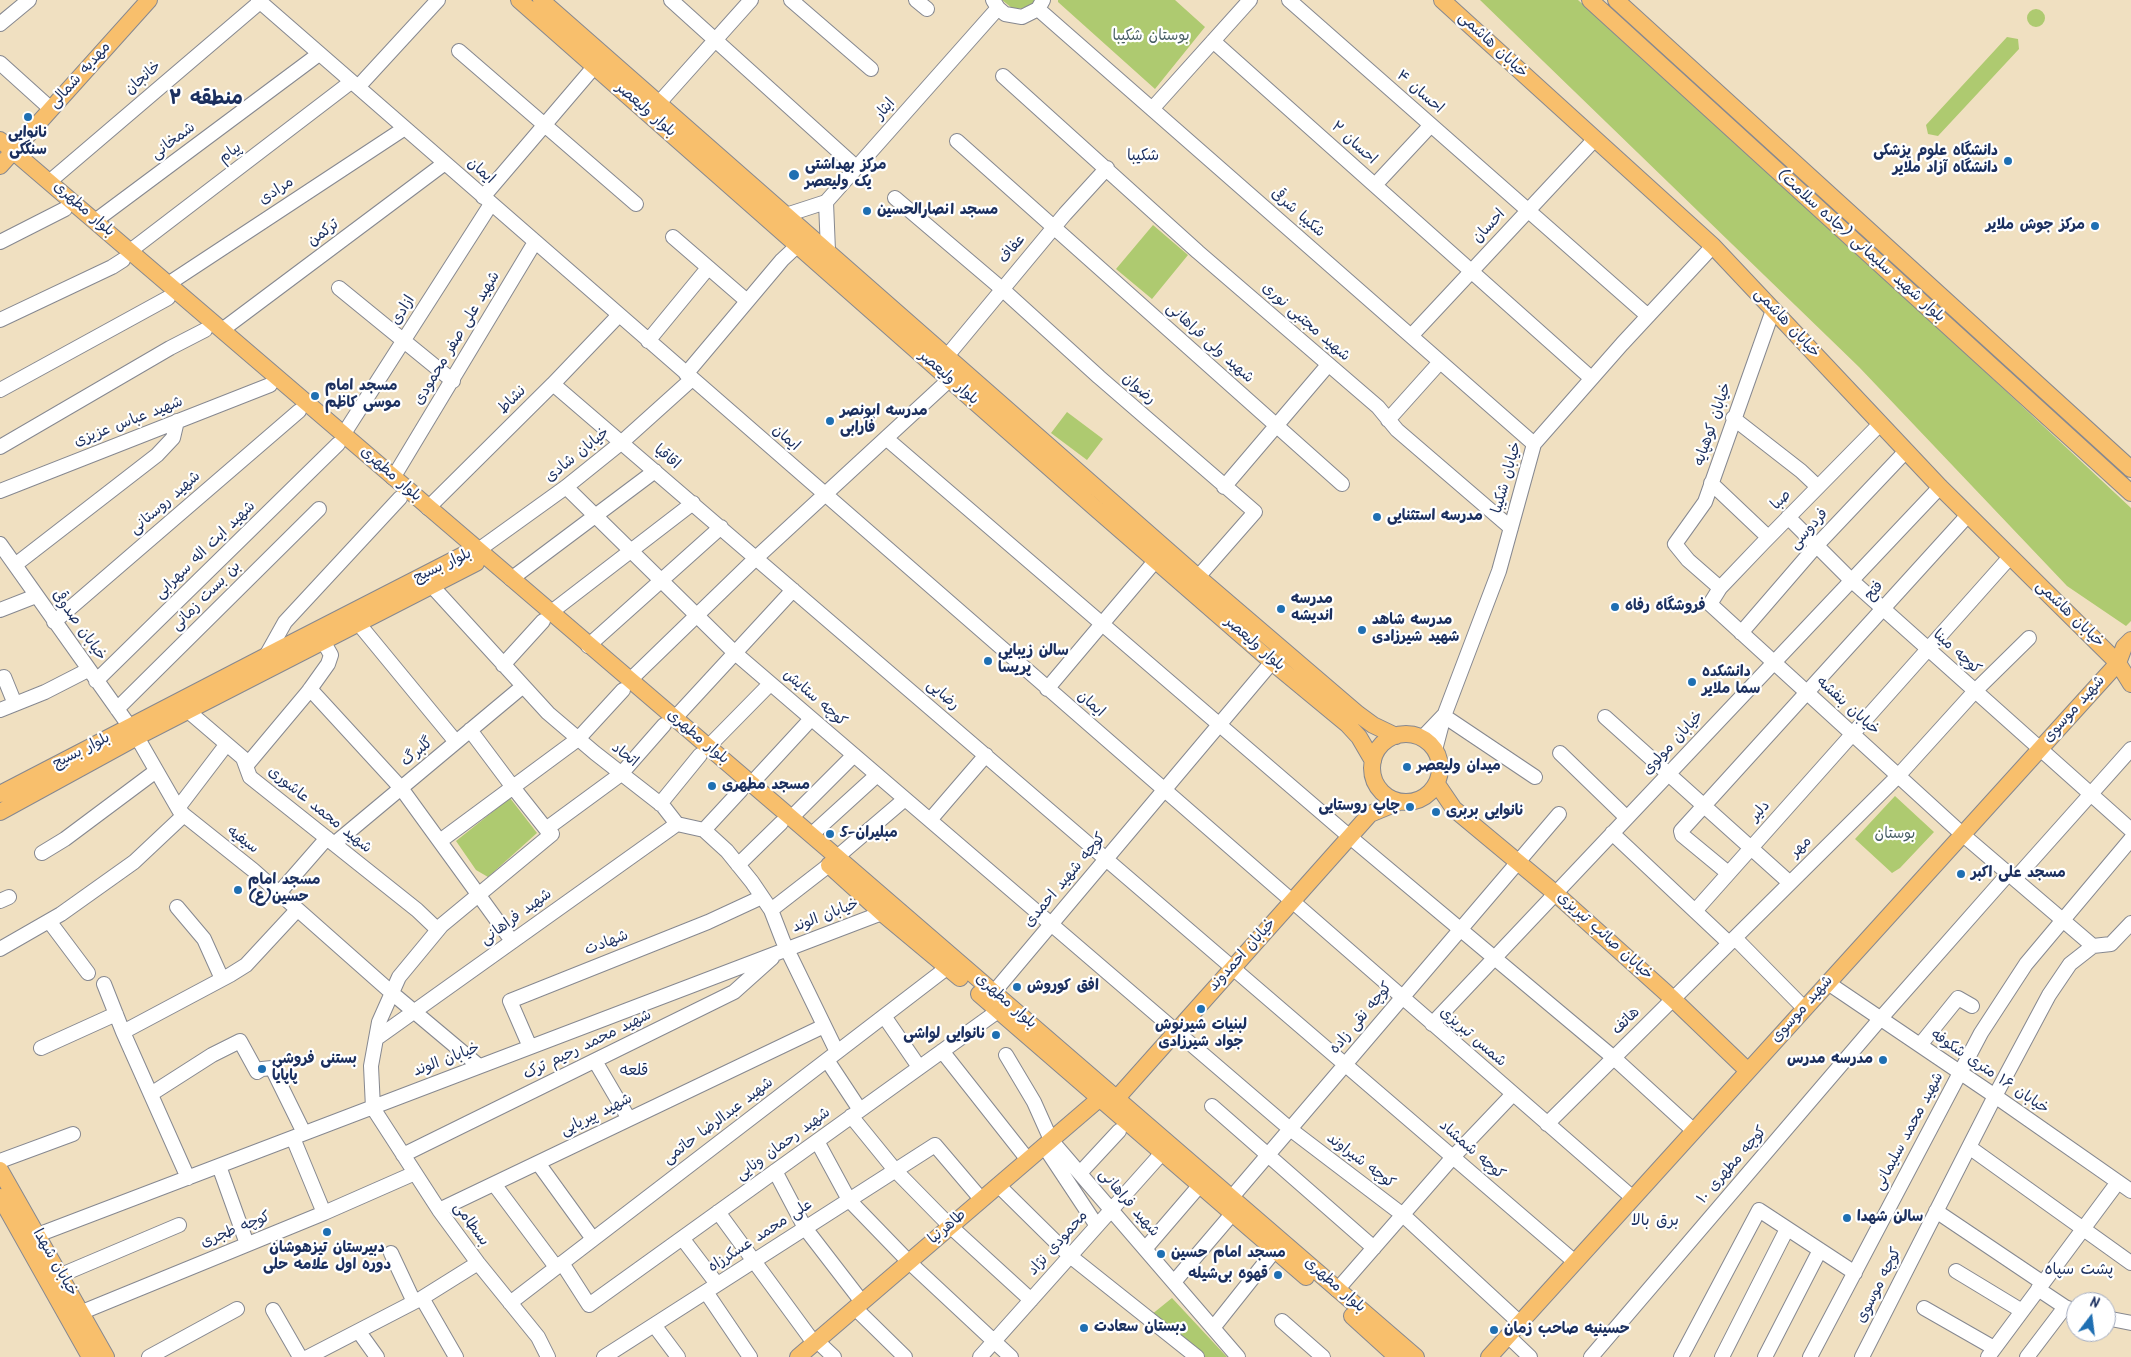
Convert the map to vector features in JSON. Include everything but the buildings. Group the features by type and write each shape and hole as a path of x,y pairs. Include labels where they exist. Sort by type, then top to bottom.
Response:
{"main road":[{"name":"مهدیه شمالی","path":"5,158 149,0"},
{"name":"بلوار ولیعصر","path":"519,0 949,380 1272,662 1347,724 1359,736 1372,761"},
{"name":"بلوار ولیعصر","path":"541,0 1198,577 1358,714 1373,725 1396,736"},
{"name":"خیابان هاشمی","path":"1442,0 1713,246 1880,424 2010,558 2127,663 2131,684"},
{"name":"بلوار شهید سلیمانی (جاده سلامت)","path":"1590,0 2131,493"},
{"name":"بلوار شهید سلیمانی (جاده سلامت)","path":"1616,0 2131,469"},
{"name":"بلوار مطهری","path":"0,140 5,158 65,209 127,256 168,291 222,330 400,498 547,617 833,861 994,992 1416,1357"},
{"name":"بلوار مطهری","path":"5,158 49,182 95,221 127,256"},
{"name":"بلوار مطهری","path":"168,291 205,330 299,411 393,478 428,508 473,556 511,579 547,617 588,646 626,685"},
{"path":"947,356 949,380"},
{"name":"بلوار بسیج","path":"0,794 134,732 188,711 431,585 473,556"},
{"name":"بلوار بسیج","path":"0,812 266,656 473,556"},
{"name":"شهید موسوی","path":"1489,1357 2039,749 2127,663 2124,647 2131,640"},
{"path":"1417,801 1433,792 1441,767 1435,750 1422,738 1405,734 1396,736 1381,745 1372,761 1373,779 1370,814 1399,802 1417,801 1454,809"},
{"path":"1373,779 1383,794 1399,802"},
{"path":"1437,784 1454,809"},
{"name":"خیابان صائب تبریزی","path":"1454,809 1555,894 1673,999 1748,1071"},
{"name":"خیابان احمدوند","path":"1117,1098 1370,814"},
{"name":"بلوار مطهری","path":"786,821 811,835 882,913 948,967 1397,1357"},
{"path":"1099,1099 1117,1098"},
{"name":"طاهرنیا","path":"798,1357 1099,1099"},
{"name":"خیابان شهدا","path":"0,1170 31,1238 74,1315 93,1357"},
{"name":"خیابان شهدا","path":"0,1197 60,1275 74,1315"}],"street":[{"path":"0,24 29,0"},
{"name":"پیام","path":"0,320 112,267 355,84 438,0"},
{"path":"671,0 857,168"},
{"path":"658,104 751,0"},
{"path":"791,0 871,68"},
{"path":"1152,109 1250,0"},
{"name":"احسان ۴","path":"1289,0 1648,316"},
{"name":"ایمان","path":"259,1 1291,902"},
{"name":"خانجان","path":"49,182 259,1"},
{"path":"996,4 1005,14 1014,17 1031,14 1041,4"},
{"name":"ایثار","path":"786,215 826,202 996,4"},
{"name":"شکیبا شرقی","path":"1041,4 1152,109 1534,444"},
{"name":"احسان ۲","path":"1213,41 1591,378"},
{"path":"459,51 636,204"},
{"name":"شمخانی","path":"95,221 320,54"},
{"path":"0,63 51,109"},
{"name":"ازادی","path":"340,440 404,341 487,200 544,125 594,67"},
{"name":"شهید مجتبی نوری","path":"1003,76 1200,253 1378,408 1397,430 1511,528"},
{"path":"1375,185 1431,125"},
{"name":"مرادی","path":"0,390 168,291 405,128"},
{"name":"احسان","path":"1411,336 1594,140"},
{"name":"شهید ولی فراهانی","path":"957,141 1342,484"},
{"name":"ترکمن","path":"222,330 445,163"},
{"name":"عفاف","path":"947,356 1053,228 1107,168"},
{"name":"رضوان","path":"895,198 1002,289 1224,487 1255,512 1198,577"},
{"path":"826,202 828,251"},
{"path":"0,242 65,209"},
{"path":"673,237 747,302"},
{"name":"شهید علی صفر محمودی","path":"393,478 535,242"},
{"name":"خیابان شادی","path":"473,556 566,487 622,442 689,376 747,302 797,246"},
{"name":"خیابان شکیبا","path":"1435,750 1444,716 1499,571 1534,444 1591,378 1713,246"},
{"path":"648,340 708,268"},
{"path":"339,288 453,381"},
{"name":"خیابان کوهپایه","path":"1720,588 1688,560 1675,544 1705,502 1733,418 1773,310"},
{"name":"نشاط","path":"428,508 553,384 619,315"},
{"path":"0,447 170,348 205,330"},
{"path":"1388,420 1440,362"},
{"path":"1224,487 1328,365"},
{"path":"440,841 578,739 626,685 756,558 826,496 949,380"},
{"name":"اقاقیا","path":"553,384 756,558"},
{"name":"شهید عباس عزیزی","path":"0,491 270,386"},
{"name":"شهید روستانی","path":"54,622 299,411"},
{"path":"1733,418 1801,471 1818,487"},
{"path":"14,565 157,455 173,438 177,421"},
{"name":"صبا","path":"1710,604 1720,588 1880,424"},
{"path":"887,439 1350,836 1614,1058 1694,1131"},
{"name":"شهید ایت اله سهرابی","path":"92,676 340,440"},
{"name":"فردوسی","path":"1741,633 1817,546 1906,451"},
{"path":"511,579 656,471"},
{"path":"1711,483 1768,538"},
{"name":"کوچه ستایش","path":"566,487 735,653 1176,1031"},
{"name":"خیابان مولوی","path":"1432,1024 1940,487"},
{"path":"266,656 285,622 400,498"},
{"path":"503,665 547,617 692,503"},
{"name":"بن بست زمانی","path":"117,709 319,509"},
{"name":"فتح","path":"1728,873 1682,835 1681,831 1968,514"},
{"name":"کوچه مینا","path":"1788,517 1851,580 2131,830"},
{"path":"588,646 721,528"},
{"name":"خیابان صدوقی","path":"0,544 92,676 134,732"},
{"name":"رضایی","path":"756,558 1233,968"},
{"name":"دلیر","path":"1695,911 2010,558"},
{"path":"1047,689 1156,560"},
{"name":"اتحاد","path":"431,585 522,687 548,713 660,804 677,824"},
{"path":"373,1108 371,1066 379,1022 399,977 438,930 549,831 621,774 794,590"},
{"path":"0,610 36,596"},
{"name":"خیابان بنفشه","path":"1710,604 1962,834 2093,946"},
{"path":"358,623 456,742"},
{"name":"مهر","path":"1732,941 1898,776 1975,692 2029,638"},
{"path":"246,766 310,689 328,664 331,655 322,641"},
{"name":"کوچه شهید احمدی","path":"994,992 1272,662"},
{"path":"0,710 92,676"},
{"path":"4,677 15,704"},
{"path":"660,804 704,751 770,684"},
{"name":"گلبرگ","path":"279,893 330,841 401,788 522,687"},
{"path":"310,689 401,788 512,941"},
{"name":"شهید محمد عاشوری","path":"188,711 243,758 250,777 417,910 438,930"},
{"path":"1422,738 1444,716 1535,777"},
{"path":"1605,717 1790,883"},
{"path":"704,830 812,719"},
{"path":"470,730 549,831"},
{"name":"سیفیه","path":"134,732 181,811 253,870 392,994 479,1066"},
{"path":"0,949 49,921 134,862 181,811 226,744"},
{"name":"کوچه مطهری ۱۰","path":"1590,1357 1881,1018 2131,749"},
{"path":"1560,753 1627,818"},
{"path":"738,865 854,755"},
{"path":"930,820 986,755"},
{"path":"42,853 65,839 156,771"},
{"path":"811,835 877,775"},
{"path":"771,910 833,861 905,799"},
{"name":"کوچه نقی زاده","path":"1232,1197 1559,814"},
{"path":"677,824 704,830 727,851 771,910 783,951 824,1026 832,1056 856,1113 896,1170 950,1226 1031,1300"},
{"name":"شهید فراهانی","path":"377,1038 677,824"},
{"path":"1612,833 1695,911 1732,941 1804,1008"},
{"name":"شهید محمد سلیمانی","path":"1810,1357 1981,1033 2026,964 2131,839"},
{"name":"شهادت","path":"530,1048 510,1001 708,922 762,897"},
{"name":"شمس تبریزی","path":"1291,902 1633,1198"},
{"path":"177,907 204,939 222,979"},
{"path":"123,1032 246,965 297,910"},
{"name":"خیابان الوند","path":"31,1238 882,913"},
{"path":"49,921 88,973"},
{"path":"2093,946 2111,944 2131,923"},
{"name":"هاتف","path":"1547,1124 1732,941"},
{"name":"کوچه موسوی","path":"1862,1357 1968,1147 2049,995 2070,964 2093,946"},
{"name":"شهید محمد رحیم ترک","path":"403,1155 734,992 783,951"},
{"name":"شهید عبدالرضا حاتمی","path":"510,1303 948,967"},
{"name":"کوچه شمشاد","path":"1233,968 1575,1262"},
{"name":"خیابان ۱۶ متری شکوفه","path":"1828,983 2131,1191"},
{"path":"104,984 123,1032 188,1178"},
{"path":"1920,1045 1958,998 1972,1006"},
{"name":"شهید رحمان ونایی","path":"559,1265 589,1305 998,1011"},
{"path":"42,1048 116,1014"},
{"path":"884,1016 920,1067"},
{"name":"شهید پیریایی","path":"439,1210 824,1026"},
{"name":"کوچه شیراوند","path":"1176,1031 1290,1129 1403,1215 1520,1323"},
{"path":"151,1094 212,1055 240,1041 257,1072 262,1069 272,1068 299,1136 324,1213"},
{"path":"942,1051 1028,1160"},
{"path":"1006,1055 1034,1102 1048,1143 1097,1226"},
{"path":"595,1061 629,1119"},
{"path":"1337,1290 1453,1157 1513,1094"},
{"path":"1212,1106 1374,1248"},
{"name":"بسطامی","path":"373,1108 439,1210 478,1263 538,1337 548,1357"},
{"path":"1080,1173 1119,1130"},
{"path":"0,1161 73,1134"},
{"path":"817,1141 849,1200 909,1262 1011,1357"},
{"name":"شهید فراهانی","path":"1048,1143 1080,1173 1238,1357"},
{"name":"علی محمد عسکرزاه","path":"604,1357 935,1145 981,1199"},
{"path":"1968,1147 2082,1230 2131,1263"},
{"name":"محمودی نژاد","path":"980,1357 1162,1153"},
{"path":"538,1163 593,1239"},
{"path":"219,1166 247,1244"},
{"path":"775,1171 805,1228 858,1305 905,1357"},
{"name":"کوچه طجری","path":"74,1315 324,1213 416,1173"},
{"path":"1924,1308 1991,1353 2118,1182"},
{"path":"494,1184 559,1265"},
{"path":"998,1185 1070,1256 1197,1357"},
{"path":"1145,1248 1200,1185"},
{"path":"1681,1357 1759,1210 1854,1273"},
{"path":"1936,1211 2066,1305"},
{"path":"718,1212 815,1342 834,1357"},
{"path":"1174,1282 1232,1214"},
{"path":"60,1275 179,1225"},
{"path":"1722,1357 1787,1229"},
{"path":"682,1238 750,1357"},
{"path":"1213,1328 1275,1250"},
{"path":"1765,1357 1820,1250"},
{"path":"391,1253 418,1300 456,1357"},
{"path":"308,1357 418,1300 478,1263"},
{"path":"1956,1271 2022,1311"},
{"path":"149,1357 237,1309"},
{"path":"273,1310 300,1357"},
{"path":"2027,1357 2066,1314"},
{"path":"2116,1320 2131,1323"},
{"path":"1282,1321 1323,1357"},
{"path":"654,1325 678,1357"},
{"path":"359,1332 377,1357"},
{"path":"1508,1336 1530,1357"}],"green space":[{"path":"1002,0 1036,0 1030,6 1018,9 1012,8"},
{"name":"بوستان شکیبا","path":"1058,0 1175,0 1205,27 1155,89"},
{"path":"1480,0 1578,0 1902,294 2131,508 2131,621 2126,626 2067,586 1859,367"},
{"path":"2036,9 2042,12 2045,18 2042,24 2036,27 2030,24 2027,18 2030,12"},
{"path":"2007,37 2018,39 2019,49 1938,136 1928,134 1926,125"},
{"path":"1153,225 1188,255 1152,299 1116,269"},
{"path":"1067,412 1103,439 1087,460 1051,433"},
{"name":"بوستان","path":"1895,796 1934,832 1900,868 1892,873 1855,839"},
{"path":"510,798 537,833 488,877 476,870 456,841"},
{"path":"1172,1298 1227,1357 1203,1357 1151,1315"}],"place":[{"name":"نانوایی سنگکی","path":"28,117"},
{"name":"دانشگاه علوم پزشکی دانشگاه آزاد ملایر","path":"2008,161"},
{"name":"مرکز بهداشتی یک ولیعصر","path":"794,175"},
{"name":"مسجد انصارالحسین","path":"867,211"},
{"name":"مرکز جوش ملایر","path":"2095,226"},
{"name":"مسجد امام موسی کاظم","path":"315,396"},
{"name":"مدرسه ابونصر فارابی","path":"830,421"},
{"name":"مدرسه استثنایی","path":"1377,517"},
{"name":"فروشگاه رفاه","path":"1615,607"},
{"name":"مدرسه اندیشه","path":"1281,609"},
{"name":"مدرسه شاهد شهید شیرزادی","path":"1362,630"},
{"name":"سالن زیبایی پریسا","path":"988,661"},
{"name":"دانشکده سما ملایر","path":"1692,682"},
{"name":"میدان ولیعصر","path":"1407,767"},
{"name":"مسجد مطهری","path":"712,786"},
{"name":"چاپ روستایی","path":"1410,807"},
{"name":"نانوایی بربری","path":"1436,812"},
{"name":"مبلیران-5","path":"830,834"},
{"name":"مسجد علی اکبر","path":"1961,874"},
{"name":"مسجد امام حسین(ع)","path":"238,890"},
{"name":"افق کوروش","path":"1017,987"},
{"name":"لبنیات شیرنوش جواد شیرزادی","path":"1201,1009"},
{"name":"نانوایی لواشی","path":"996,1035"},
{"name":"مدرسه مدرس","path":"1883,1060"},
{"name":"بستنی فروشی پاپایا","path":"262,1069"},
{"name":"سالن شهدا","path":"1847,1218"},
{"name":"دبیرستان تیزهوشان دوره اول علامه حلی","path":"327,1232"},
{"name":"مسجد امام حسین","path":"1161,1254"},
{"name":"قهوه بی‌شیله","path":"1278,1275"},
{"name":"دبستان سعادت","path":"1084,1328"},
{"name":"حسینیه صاحب زمان","path":"1494,1330"}],"district":[{"name":"منطقه ۲","path":"206,101"},
{"name":"شکیبا","path":"1143,157"},
{"name":"قلعه","path":"634,1072"},
{"name":"برق بالا","path":"1655,1222"},
{"name":"پشت سپاه","path":"2079,1271"}]}
